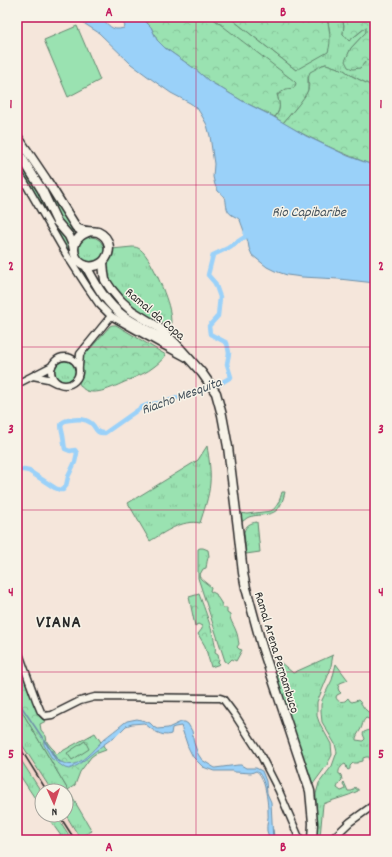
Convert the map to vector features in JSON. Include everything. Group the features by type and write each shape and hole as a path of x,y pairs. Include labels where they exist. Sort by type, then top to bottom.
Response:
{"main road":[{"name":"Ramal da Copa","path":"17,136 78,230 88,232 93,231 102,235 106,239 109,254 103,262 104,273 105,280 111,289 132,311 158,327 190,360"},
{"path":"17,150 42,190 57,222 69,236 74,250 75,262 86,266 95,266 103,262"},
{"path":"74,250 74,245 79,236 88,232"},
{"name":"Ramal da Copa","path":"86,266 100,292 114,309 190,360"},
{"name":"Ramal Arena Pernambuco","path":"190,360 209,382 216,393 220,405 228,447 246,588 262,647 310,791 313,823 312,840"}],"street":[{"path":"17,171 75,262 88,288 99,304 111,316 160,341"},
{"path":"33,376 48,379 66,386 74,382 79,375 80,354 111,316"},
{"path":"57,383 51,375 54,361 58,358 80,354"},
{"path":"68,357 73,359 79,366"},
{"path":"17,384 52,366"},
{"path":"17,648 36,700 44,716 52,715 80,701 95,697 220,698 223,700 235,715 259,752 279,791 300,840"},
{"path":"331,840 350,822 375,804"}],"shaded area":[{"path":"17,737 47,783 36,783 17,754"},
{"path":"61,823 71,823 81,840 72,840"}],"green space":[{"path":"143,17 211,17 294,81 296,83 294,88 286,89 277,94 279,108 275,117 244,102 209,81 195,69 165,48 157,40 151,27"},
{"path":"211,17 229,17 296,70 330,33 327,17 341,17 344,25 343,34 349,40 366,27 366,32 351,48 347,58 360,68 366,61 375,56 375,90 368,84 344,70 326,64 322,65 308,77 308,90 305,97 283,123 275,117 279,108 277,94 286,89 224,27"},
{"path":"229,17 327,17 330,39 328,52 296,70"},
{"path":"341,17 375,17 375,56 366,61 360,68 353,69 348,67 345,61 351,48 366,32 366,27 349,41 343,34 344,25"},
{"path":"77,26 100,80 68,97 44,40"},
{"path":"326,64 344,70 368,84 375,90 375,166 351,157 283,123 307,93 309,88 310,72"},
{"path":"17,142 56,202 75,237 63,227 17,147"},
{"path":"17,157 42,199 54,226 65,235 85,267 125,322 117,318 103,305 88,286 17,169"},
{"path":"91,237 100,241 104,250 100,259 91,263 82,259 78,250 82,241"},
{"path":"132,247 143,252 148,258 158,277 169,306 171,328 162,322 160,324 139,313 126,304 107,276 105,267 112,249"},
{"path":"112,325 116,325 166,355 149,371 109,389 95,392 83,389 79,383 83,373 82,358"},
{"path":"65,361 69,362 75,368 75,376 69,382 65,383 61,382 55,376 54,372 55,368 61,362"},
{"path":"207,446 210,483 200,523 193,522 180,525 150,541 128,503 198,460"},
{"path":"282,492 285,492 283,500 275,511 249,517 241,522 240,513 247,514 271,511 278,503"},
{"path":"257,522 260,552 246,554 244,532 249,525"},
{"path":"198,549 208,550 209,556 206,568 203,569 199,576 211,587 210,591 216,594 223,608 227,608 227,613 230,615 237,634 239,644 237,647 242,650 236,661 232,659 228,663 225,661 198,578"},
{"path":"199,594 207,615 214,641 215,652 218,654 218,662 220,664 211,667 205,646 198,634 202,629 202,626 198,624 195,626 189,597"},
{"path":"17,655 40,717 46,721 40,724 41,730 55,753 57,754 95,733 106,750 91,757 80,772 75,785 74,786 74,783 64,783 17,703"},
{"path":"333,655 330,671 317,702 317,716 331,744 332,755 327,765 313,784 272,667 280,662 293,673"},
{"path":"336,664 348,680 340,683 338,688 341,693 336,697 338,701 345,701 348,698 352,702 358,700 366,710 375,717 371,720 366,718 364,720 356,740 363,741 365,739 363,734 364,732 372,729 375,733 375,749 372,759 370,760 369,757 363,758 363,761 353,763 348,770 345,764 340,768 339,774 341,775 342,780 337,788 341,791 344,790 344,782 348,791 352,791 355,787 358,791 323,804 320,837 322,840 316,840 316,794 319,783 332,766 337,752 335,744 322,722 321,712 322,700 332,680"},
{"path":"17,703 64,783 47,783 17,737"},
{"path":"85,741 89,749 72,760 67,753"},
{"path":"17,754 36,783 34,783 34,797 17,771"},
{"path":"74,800 92,831 84,835 86,840 81,840 71,823 74,823"},
{"path":"52,823 61,823 72,840 64,840"}],"water":[{"name":"Rio Capibaribe","path":"74,17 80,17 91,23 96,18 100,18 110,27 119,29 124,28 125,26 117,17 143,17 151,27 157,40 165,48 195,69 209,81 306,136 348,156 375,166 375,283 287,275 267,267 252,255 240,220 228,211 225,197 218,191 215,185 210,136 207,125 197,108 171,93 131,64 99,33"},
{"path":"137,719 150,723 157,729 168,728 181,722 185,722 192,731 194,743 202,760 215,768 241,765 246,768 256,768 262,771 266,781 267,793 271,802 273,840 270,840 267,831 267,796 264,783 259,774 256,771 251,773 214,771 203,767 193,757 181,726 172,728 171,734 164,735 150,728 144,723 126,726 117,735 78,765 69,769 65,768 51,758 44,745 44,740 55,759 67,764 75,764 86,757 104,739 124,723"}],"waterway":[{"name":"Riacho Mesquita","path":"17,470 29,471 55,488 63,490 66,486 77,453 75,450 70,451 65,449 61,428 63,422 78,419 88,421 99,433 105,433 142,407 165,402 202,389 216,386 231,377 227,364 229,353 227,343 210,334 209,326 218,316 220,297 215,283 208,275 213,255 228,248 245,237 246,230"},
{"path":"17,700 60,762"},
{"path":"273,830 274,840"}],"railway":[{"path":"17,743 42,783"},
{"path":"64,823 75,840"}],"district":[{"name":"VIANA","path":"59,621"}]}
